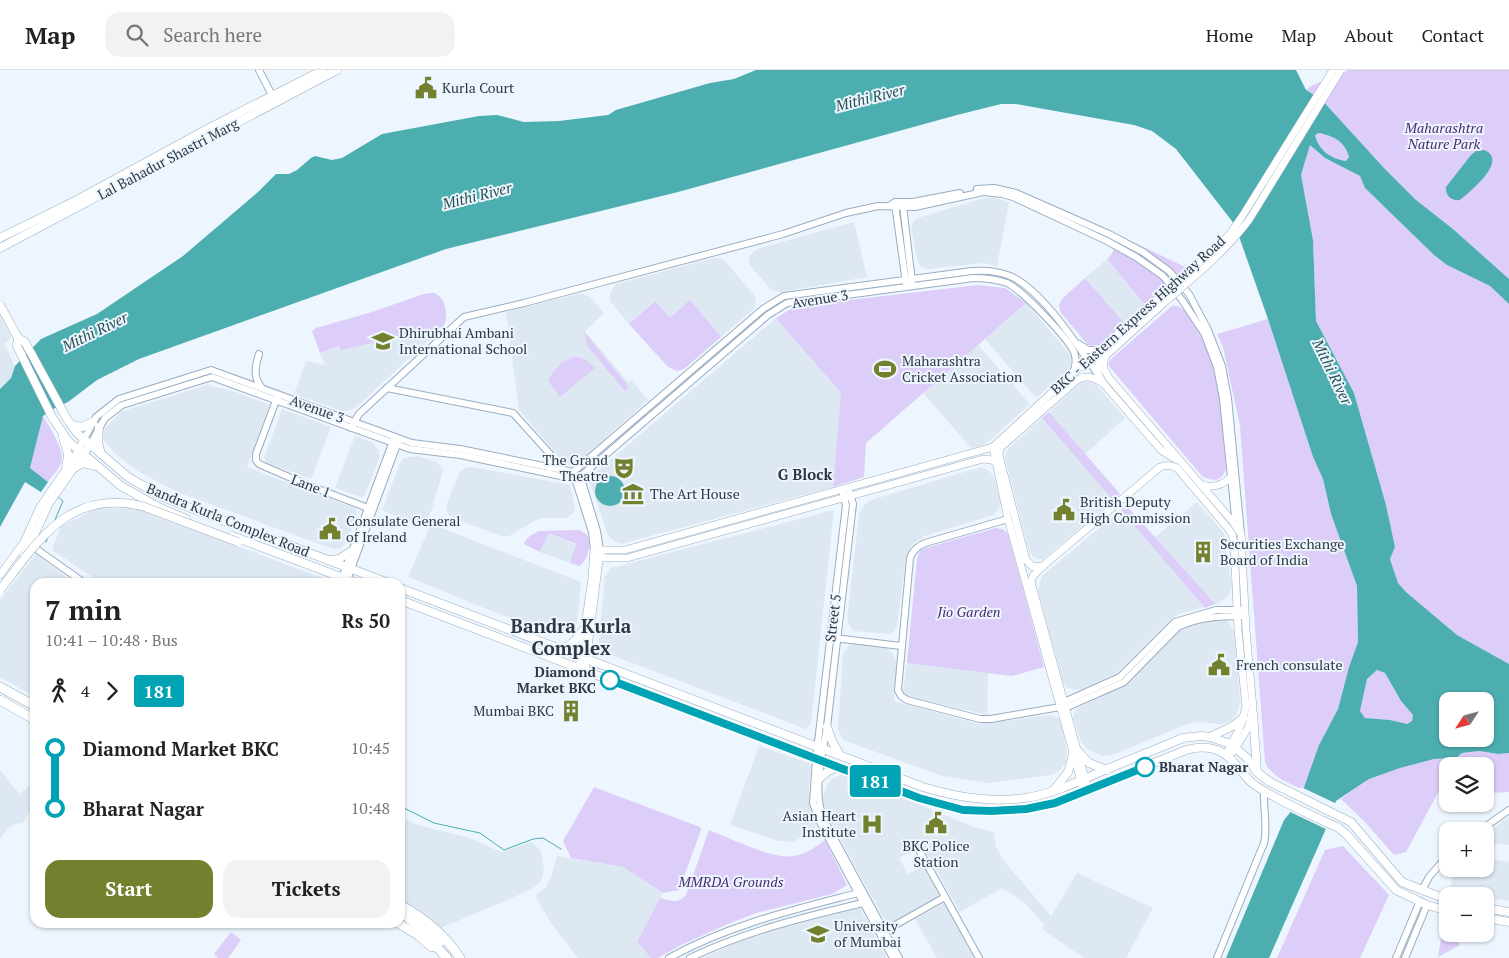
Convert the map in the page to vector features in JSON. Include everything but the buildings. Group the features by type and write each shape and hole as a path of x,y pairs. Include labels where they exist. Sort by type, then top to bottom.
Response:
{"highway":[{"path":"0,682 30,698"},
{"path":"0,687 30,703"},
{"path":"0,694 30,711"},
{"path":"0,700 30,717"},
{"path":"405,910 443,936 460,958"},
{"path":"405,916 437,939 454,958"},
{"path":"405,923 433,943 447,958"},
{"path":"405,927 418,935 442,958"}],"main road":[{"name":"Lal Bahadur Shastri Marg","path":"0,238 148,170 323,70"},
{"name":"Lal Bahadur Shastri Marg","path":"0,248 143,162 274,98 337,70"},
{"name":"BKC - Eastern Express Highway Road","path":"996,447 1072,374 1088,361 1103,353 1230,234 1333,70"},
{"name":"BKC - Eastern Express Highway Road","path":"1162,299 1222,252 1234,239 1248,220 1341,70"},
{"path":"143,162 148,170"},
{"path":"15,230 19,238"},
{"name":"Bandra Kurla Complex Road","path":"0,305 20,342 71,424 90,445 128,477 163,497 375,578"},
{"name":"Bandra Kurla Complex Road","path":"20,342 52,417 68,441 121,486 158,507 343,578"},
{"path":"1103,353 1098,364 1099,376 1103,383 1161,450 1182,463"},
{"path":"1103,353 1103,367 1109,378 1233,522 1241,534 1246,708 1234,747"},
{"path":"597,553 627,558 996,447 1076,380 1089,376 1103,383"},
{"path":"71,424 82,428 96,424 101,454"},
{"path":"61,431 67,448 70,469"},
{"path":"81,452 84,439"},
{"path":"0,575 24,542 46,502 81,452 90,445"},
{"path":"996,447 996,462 1008,519 1063,706"},
{"path":"996,447 1026,560 1033,567 1044,566"},
{"path":"1086,791 1032,582 1033,576 1160,467 1163,461 1161,450"},
{"path":"846,493 983,459 996,462"},
{"path":"70,469 86,463 100,469"},
{"path":"1160,467 1171,465 1177,468 1232,534 1253,713 1257,772"},
{"path":"1202,486 1214,486 1226,482 1231,477"},
{"path":"0,586 30,545 46,502"},
{"path":"0,590 40,538 51,527 76,512 100,504 127,503 142,506 238,542 258,546"},
{"path":"329,561 339,559 353,550"},
{"path":"584,658 586,627 597,553"},
{"path":"582,670 597,553"},
{"path":"405,590 922,787 952,795 976,799 1010,799 1052,792 1183,738 1202,736 1219,739 1234,747 1247,758 1257,772 1270,782 1344,818 1357,828 1402,882 1439,897"},
{"path":"405,602 919,798 963,810 1026,809 1055,803 1186,750 1208,748 1215,750 1228,757 1249,780 1266,792 1339,828 1349,836 1396,890 1439,908"},
{"path":"560,649 574,642 586,627"},
{"path":"1228,757 1248,728 1253,713"},
{"path":"1210,737 1233,726 1243,718"},
{"path":"827,727 840,756"},
{"path":"1075,753 1089,763 1107,770"},
{"path":"1052,792 1065,778 1075,753"},
{"path":"820,778 826,772 838,767"},
{"path":"1494,910 1509,912"},
{"path":"1494,920 1509,922"}],"street":[{"path":"259,70 274,98"},
{"path":"903,205 984,188 1005,189 1109,234 1143,252 1169,271 1189,294 1208,330 1222,366 1228,398 1241,534"},
{"path":"352,425 359,414 464,317 532,301 766,239 846,213 893,205 915,207 983,192 1002,194 1099,237 1136,257 1163,276 1182,300 1204,333 1217,368 1223,399 1235,516 1233,522"},
{"path":"893,205 910,286"},
{"path":"903,205 908,279"},
{"name":"Avenue 3","path":"395,441 460,449 550,468 576,470 774,301 784,296 795,293 984,270 1011,276 1025,284 1042,301 1076,342 1099,376"},
{"path":"966,272 967,279"},
{"name":"Avenue 3","path":"84,439 96,424 122,405 212,377 352,425 395,441 410,449 460,455 578,478 779,307 796,301 967,279 984,278 997,280 1020,290 1070,345 1076,360 1072,374"},
{"path":"1182,300 1189,294"},
{"path":"1076,342 1088,350 1103,353"},
{"path":"259,354 256,376 257,382 262,389"},
{"name":"Avenue 3","path":"90,445 100,413 118,399 211,370 262,389 277,398"},
{"path":"387,388 513,413 550,454 552,459 550,468"},
{"name":"Lane 1","path":"277,398 256,454 256,460 264,467 368,508"},
{"path":"348,578 353,550 395,441"},
{"path":"349,568 395,441"},
{"path":"576,470 597,531 597,553"},
{"name":"Street 5","path":"821,748 853,504 846,493"},
{"path":"1008,519 925,543 916,548 910,558 898,690 901,696 907,700 980,719 991,719 1063,706 1124,682 1178,627 1187,622 1242,613"},
{"path":"30,545 78,578"},
{"path":"834,638 901,646"},
{"name":"Street 5","path":"821,748 827,727 834,638"},
{"path":"821,748 813,794 816,812 863,902 899,958"},
{"path":"819,760 818,802 824,820 894,958"},
{"path":"1219,958 1268,832 1264,809 1266,792"},
{"path":"1492,822 1509,810"},
{"path":"920,850 979,958"},
{"path":"1424,891 1429,877 1439,866"},
{"path":"669,958 727,931 770,916 858,893"},
{"path":"882,932 945,898"},
{"path":"690,958 730,940 773,925 863,902"},
{"path":"1396,958 1423,903"},
{"path":"1405,958 1423,903"},
{"path":"770,916 773,925"},
{"path":"727,931 730,940"}],"shaded area":[{"path":"984,198 996,198 1009,202 997,266 982,263 929,269 923,268 918,263 911,227 914,221 918,218"},
{"path":"854,222 867,277 781,292 771,290 749,264 749,258 753,252 760,248"},
{"path":"718,258 725,261 754,295 756,302 754,309 721,337 690,301 670,319 654,301 629,324 610,301 610,293 616,284"},
{"path":"1107,259 1146,306 1125,324 1085,278"},
{"name":"Dhirubhai Ambani International School","path":"434,293 440,296 444,302 446,321 443,327 355,408 341,411 294,394 306,361 325,365 320,353 339,346 331,324 424,294"},
{"path":"577,294 584,294 590,297 604,313 585,331 628,382 631,380 648,400 582,459 573,465 569,465 564,463 519,410 506,312"},
{"path":"1026,303 1070,354 1071,361 1069,369 1036,398 985,339"},
{"path":"0,317 11,338 4,343 15,366 11,378 0,389"},
{"path":"776,318 841,393 833,487 621,544 614,541 608,535 590,483 593,475"},
{"path":"978,345 1030,404 987,443 971,448 923,393"},
{"path":"1082,382 1091,382 1097,386 1125,418 1085,454 1049,412"},
{"path":"207,385 236,392 270,405 247,467 355,508 356,518 347,541 341,548 333,549 177,492 139,472 118,456 101,438 103,431 120,412"},
{"path":"282,409 331,427 311,479 267,463 264,458"},
{"path":"1042,418 1113,500 1042,560 1035,558 1029,552 1005,458 1007,450"},
{"path":"355,436 372,442 378,449 380,456 365,495 361,497 335,488"},
{"path":"419,456 438,463 443,470 432,509 423,528 382,510 400,463 404,458"},
{"path":"471,467 566,484 570,486 575,508 573,513 566,518 543,518 536,520 509,536 501,536 456,519 448,514 446,506 459,473 465,468"},
{"path":"981,467 989,471 994,477 1001,503 999,509 993,515 925,536 912,545 906,556 897,626 893,632 887,634 854,631 847,620 859,514 864,505 871,500"},
{"path":"1197,502 1224,533 1232,586 1228,596 1219,603 1179,614 1169,621 1117,673 1082,689 1068,688 1063,682 1038,591 1042,576 1121,510 1149,542"},
{"path":"138,508 161,519 322,578 94,578 52,550 61,526 96,509"},
{"path":"834,510 811,724 806,729 598,650 605,576 611,568"},
{"path":"431,524 581,582 577,624 572,630 559,635 494,612 408,577"},
{"path":"549,533 576,545 570,563 540,552"},
{"path":"36,554 68,578 30,578 30,694 0,677 0,600"},
{"path":"1221,619 1227,621 1234,631 1240,702 1237,714 1230,722 1221,724 1197,722 1184,725 1116,754 1103,756 1090,751 1082,743 1073,718 1076,709 1124,685 1182,628"},
{"path":"861,642 883,645 892,652 897,665 894,701 979,724 1052,715 1062,723 1067,754 1066,762 1059,771 1051,775 988,783 942,776 843,740 838,729 843,653 849,645"},
{"path":"907,663 988,673 987,715 907,696 903,692"},
{"path":"759,746 809,763 811,767 810,805 816,823 814,829 794,842 779,841 730,825"},
{"path":"0,770 19,794 30,786 30,811 23,823 14,824 8,828 0,839"},
{"path":"842,774 974,827 994,832 996,847 1004,861 1051,916 1077,873 1153,908 1126,958 1084,958 1042,929 1044,924 1024,902 1002,888 960,912 922,845 899,858 908,874 925,865 940,893 937,898 890,923 884,919 828,817 822,800 826,787 831,780"},
{"path":"1509,817 1509,845 1496,843 1494,849 1494,828"},
{"path":"405,819 415,824 470,838 501,852 531,842 541,850 544,871 541,881 534,887 441,928 405,906"},
{"path":"557,856 623,867 663,893 637,942 651,958 578,958 551,923 535,896 546,887"},
{"path":"1494,860 1509,862 1509,901 1494,898 1494,887 1451,887 1452,877 1494,877"},
{"path":"945,903 975,958 937,958 915,919"},
{"name":"University of Mumbai","path":"860,908 887,958 703,958 742,940 784,927"}],"green space":[{"name":"Maharashtra Nature Park","path":"1349,70 1509,70 1509,279 1453,229 1416,200 1321,99 1306,90 1311,86"},
{"path":"1319,133 1338,140 1345,147 1349,157 1346,161 1331,156 1319,146 1315,135"},
{"path":"1310,145 1325,158 1360,176 1365,188 1434,255 1447,265 1490,286 1509,304 1509,664 1457,635 1398,583 1390,559 1395,547 1386,505 1354,393 1316,321 1313,240 1301,175"},
{"path":"1121,236 1187,268 1146,306 1107,259"},
{"path":"1085,278 1125,324 1100,346 1088,345 1061,313 1059,305 1062,299"},
{"name":"Maharashtra Cricket Association","path":"978,285 1005,288 1026,303 866,443 864,477 833,487 841,393 776,318 799,306"},
{"name":"Dhirubhai Ambani International School","path":"434,293 444,303 446,318 443,327 341,350 339,346 320,353 312,331 316,328 369,313 424,294"},
{"path":"690,300 721,337 684,369 677,371 668,367 629,324 655,301 670,318"},
{"path":"1173,305 1185,311 1195,324 1205,344 1216,379 1226,468 1222,476 1217,480 1202,476 1108,365 1110,360"},
{"path":"1268,319 1313,457 1323,479 1331,514 1357,586 1358,642 1338,709 1319,745 1303,790 1276,776 1265,762 1240,426 1223,347 1217,334"},
{"path":"584,332 629,387 625,391 588,347"},
{"path":"576,357 585,359 595,368 560,397 548,381 559,365 566,360"},
{"path":"1049,412 1120,494 1113,500 1042,418"},
{"path":"43,416 56,439 62,458 60,466 48,482 30,468"},
{"path":"1126,505 1215,604 1205,608 1121,510"},
{"name":"Jio Garden","path":"996,528 1003,529 1008,534 1044,667 1012,676 907,663 919,552 925,548"},
{"path":"580,530 589,538 589,547 587,557 579,566 570,563 576,544 549,533 540,552 524,544 528,537 540,531"},
{"path":"1377,670 1385,673 1401,701 1413,715 1412,721 1407,724 1390,720 1365,718 1360,712 1367,679"},
{"path":"1479,751 1498,754 1509,753 1509,792 1494,793 1494,757 1457,757 1462,753"},
{"path":"1439,759 1439,791 1406,852 1394,855 1364,821 1341,799 1369,779"},
{"name":"MMRDA Grounds","path":"594,787 700,827 701,830 679,890 663,893 623,867 571,858 563,841"},
{"name":"MMRDA Grounds","path":"709,830 763,852 785,856 803,854 825,840 847,885 832,894 756,913 681,945 658,958 651,958 637,942 660,898 677,901 686,895"},
{"path":"1343,846 1389,895 1360,958 1277,958 1325,850"},
{"path":"231,932 241,940 228,958 218,958 214,954"},
{"path":"1441,942 1458,942 1460,945 1438,957"}],"water":[{"name":"Mithi River","path":"756,70 1296,70 1306,90 1321,99 1416,200 1453,229 1509,279 1509,304 1490,286 1447,265 1434,255 1365,188 1360,176 1325,158 1310,145 1301,175 1313,240 1316,321 1354,393 1386,505 1395,547 1390,559 1398,583 1406,592 1457,635 1509,664 1509,753 1498,754 1479,751 1462,753 1457,757 1439,757 1439,759 1400,768 1369,779 1336,801 1325,831 1269,958 1226,958 1284,820 1303,790 1319,745 1338,709 1358,642 1357,586 1331,514 1323,479 1313,457 1235,225 1176,149 1152,131 1134,125 1016,104 1001,104 957,115 678,192 446,249 139,359 97,380 68,402 43,416 30,468 48,482 41,492 25,482 0,527 0,389 11,378 15,366 41,339 97,314 183,256 258,192 276,174 289,174 315,156 332,160 342,158 382,134 479,116 497,115 524,122 559,121 608,115 616,110 710,83 734,79","holes":["1319,133 1338,140 1345,147 1349,157 1346,161 1326,153 1319,146 1315,135","1377,670 1385,673 1401,701 1413,715 1412,721 1407,724 1390,720 1365,718 1360,711 1367,679"]},
{"path":"1484,150 1491,155 1492,161 1486,175 1460,200 1454,200 1447,193 1446,187 1471,155 1476,151"},
{"path":"610,476 621,480 625,491 621,502 610,506 599,502 595,491 599,480"}],"pier":[{"path":"1301,787 1337,804 1328,830 1288,811"}],"waterway":[{"path":"55,520 63,501 57,496"},
{"path":"46,542 49,535"},
{"path":"405,808 434,823 480,833 504,850 533,839 543,838 561,849"}],"bus line":[{"name":"181","path":"610,680 919,798 963,810 1011,811 1055,803 1145,767"}],"place":[{"name":"Kurla Court","path":"426,88"},
{"name":"Dhirubhai Ambani International School","path":"383,341"},
{"name":"Maharashtra Cricket Association","path":"885,369"},
{"name":"The Grand Theatre","path":"624,468"},
{"name":"The Art House","path":"633,494"},
{"name":"British Deputy High Commission","path":"1064,510"},
{"name":"Consulate General of Ireland","path":"330,529"},
{"name":"Securities Exchange Board of India","path":"1203,552"},
{"name":"French consulate","path":"1219,665"},
{"name":"Diamond Market BKC","path":"610,680"},
{"name":"Mumbai BKC","path":"571,711"},
{"name":"Bharat Nagar","path":"1145,767"},
{"name":"BKC Police Station","path":"936,823"},
{"name":"Asian Heart Institute","path":"872,824"},
{"name":"University of Mumbai","path":"818,934"}],"district":[{"name":"G Block","path":"805,475"},
{"name":"Bandra Kurla Complex","path":"571,637"}]}
